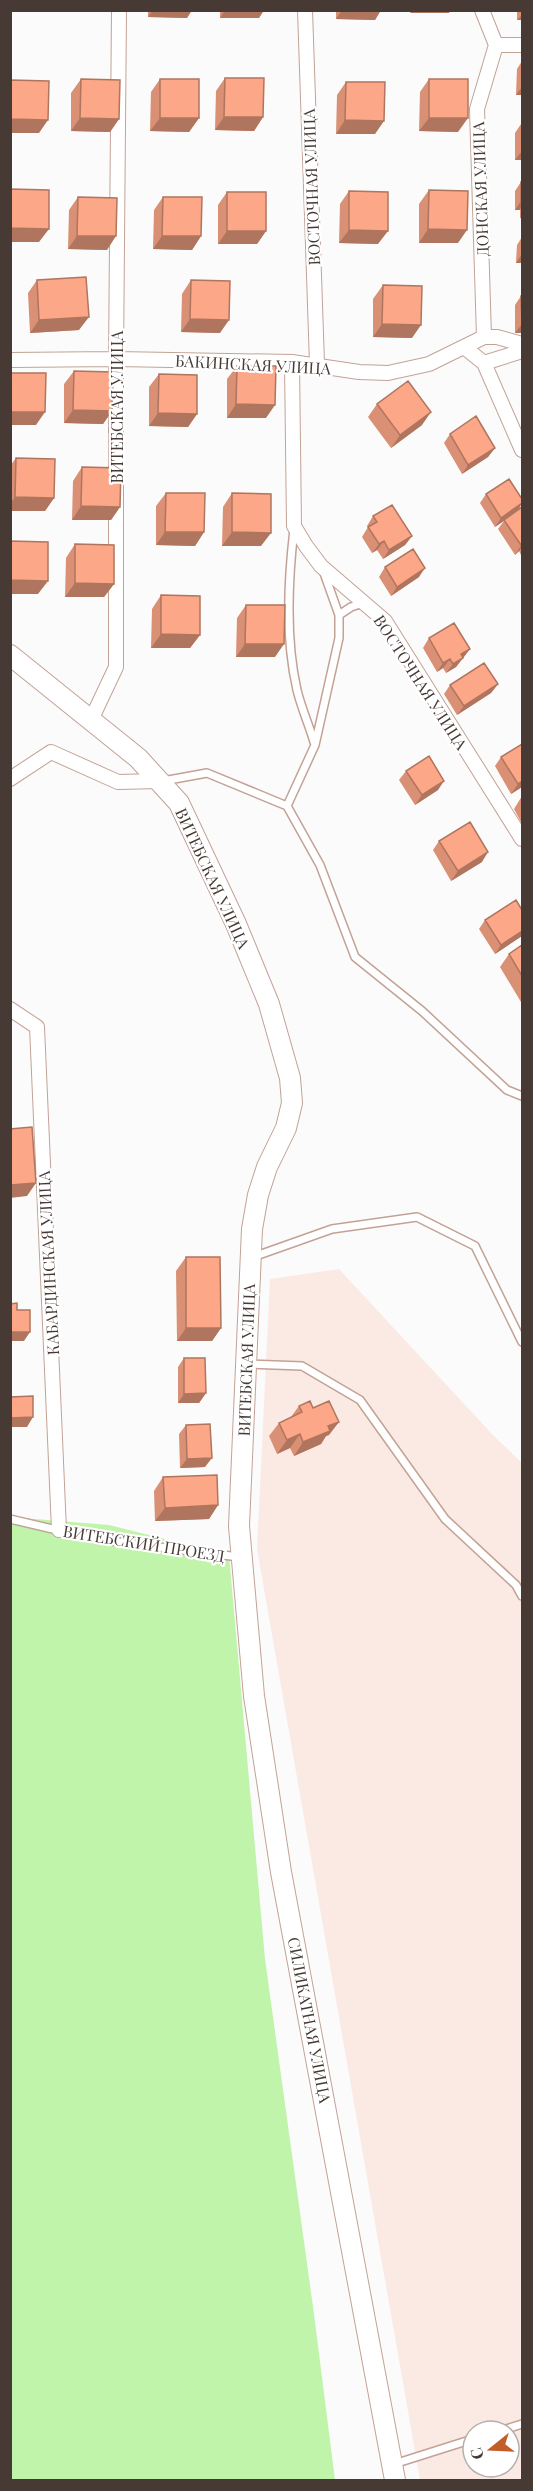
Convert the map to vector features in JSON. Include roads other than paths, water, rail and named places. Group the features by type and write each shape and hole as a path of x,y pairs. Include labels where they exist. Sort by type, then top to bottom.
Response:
{"street":[{"name":"ВИТЕБСКАЯ УЛИЦА","path":"119,10 116,667 91,720 138,758 179,803 236,924 269,1004 290,1078 292,1103 286,1128 267,1167 258,1195 252,1229 239,1526 242,1558"},
{"name":"ВОСТОЧНАЯ УЛИЦА","path":"305,10 317,364"},
{"path":"482,10 496,45 522,45"},
{"name":"ДОНСКАЯ УЛИЦА","path":"484,337 477,109 496,45"},
{"name":"БАКИНСКАЯ УЛИЦА","path":"10,360 116,359 292,363 317,364 359,372 388,373 429,364 484,337"},
{"path":"484,337 497,337 522,344"},
{"path":"464,347 484,363 522,450"},
{"path":"484,363 522,351"},
{"path":"292,363 294,526"},
{"name":"ВОСТОЧНАЯ УЛИЦА","path":"294,526 321,566 366,602 385,621 522,839"},
{"path":"10,655 91,720"},
{"path":"10,779 51,752 118,782 160,781"},
{"name":"КАБАРДИНСКАЯ УЛИЦА","path":"10,1010 37,1027 59,1530"},
{"name":"СИЛИКАТНАЯ УЛИЦА","path":"242,1558 254,1696 282,1872 393,2473"}],"lane":[{"path":"294,526 289,568 291,646 297,690 315,745"},
{"path":"287,806 315,745 339,638 339,615 321,566"},
{"path":"339,615 351,607 366,602"},
{"path":"160,781 207,773 287,806 320,865 355,957 422,1011 507,1090 522,1096"},
{"path":"251,1258 332,1229 417,1218 475,1246 522,1342"},
{"path":"246,1364 302,1366 360,1400 445,1519 516,1585 522,1596"},
{"name":"ВИТЕБСКИЙ ПРОЕЗД","path":"10,1520 95,1539 242,1558"},
{"path":"393,2473 461,2444"}]}
